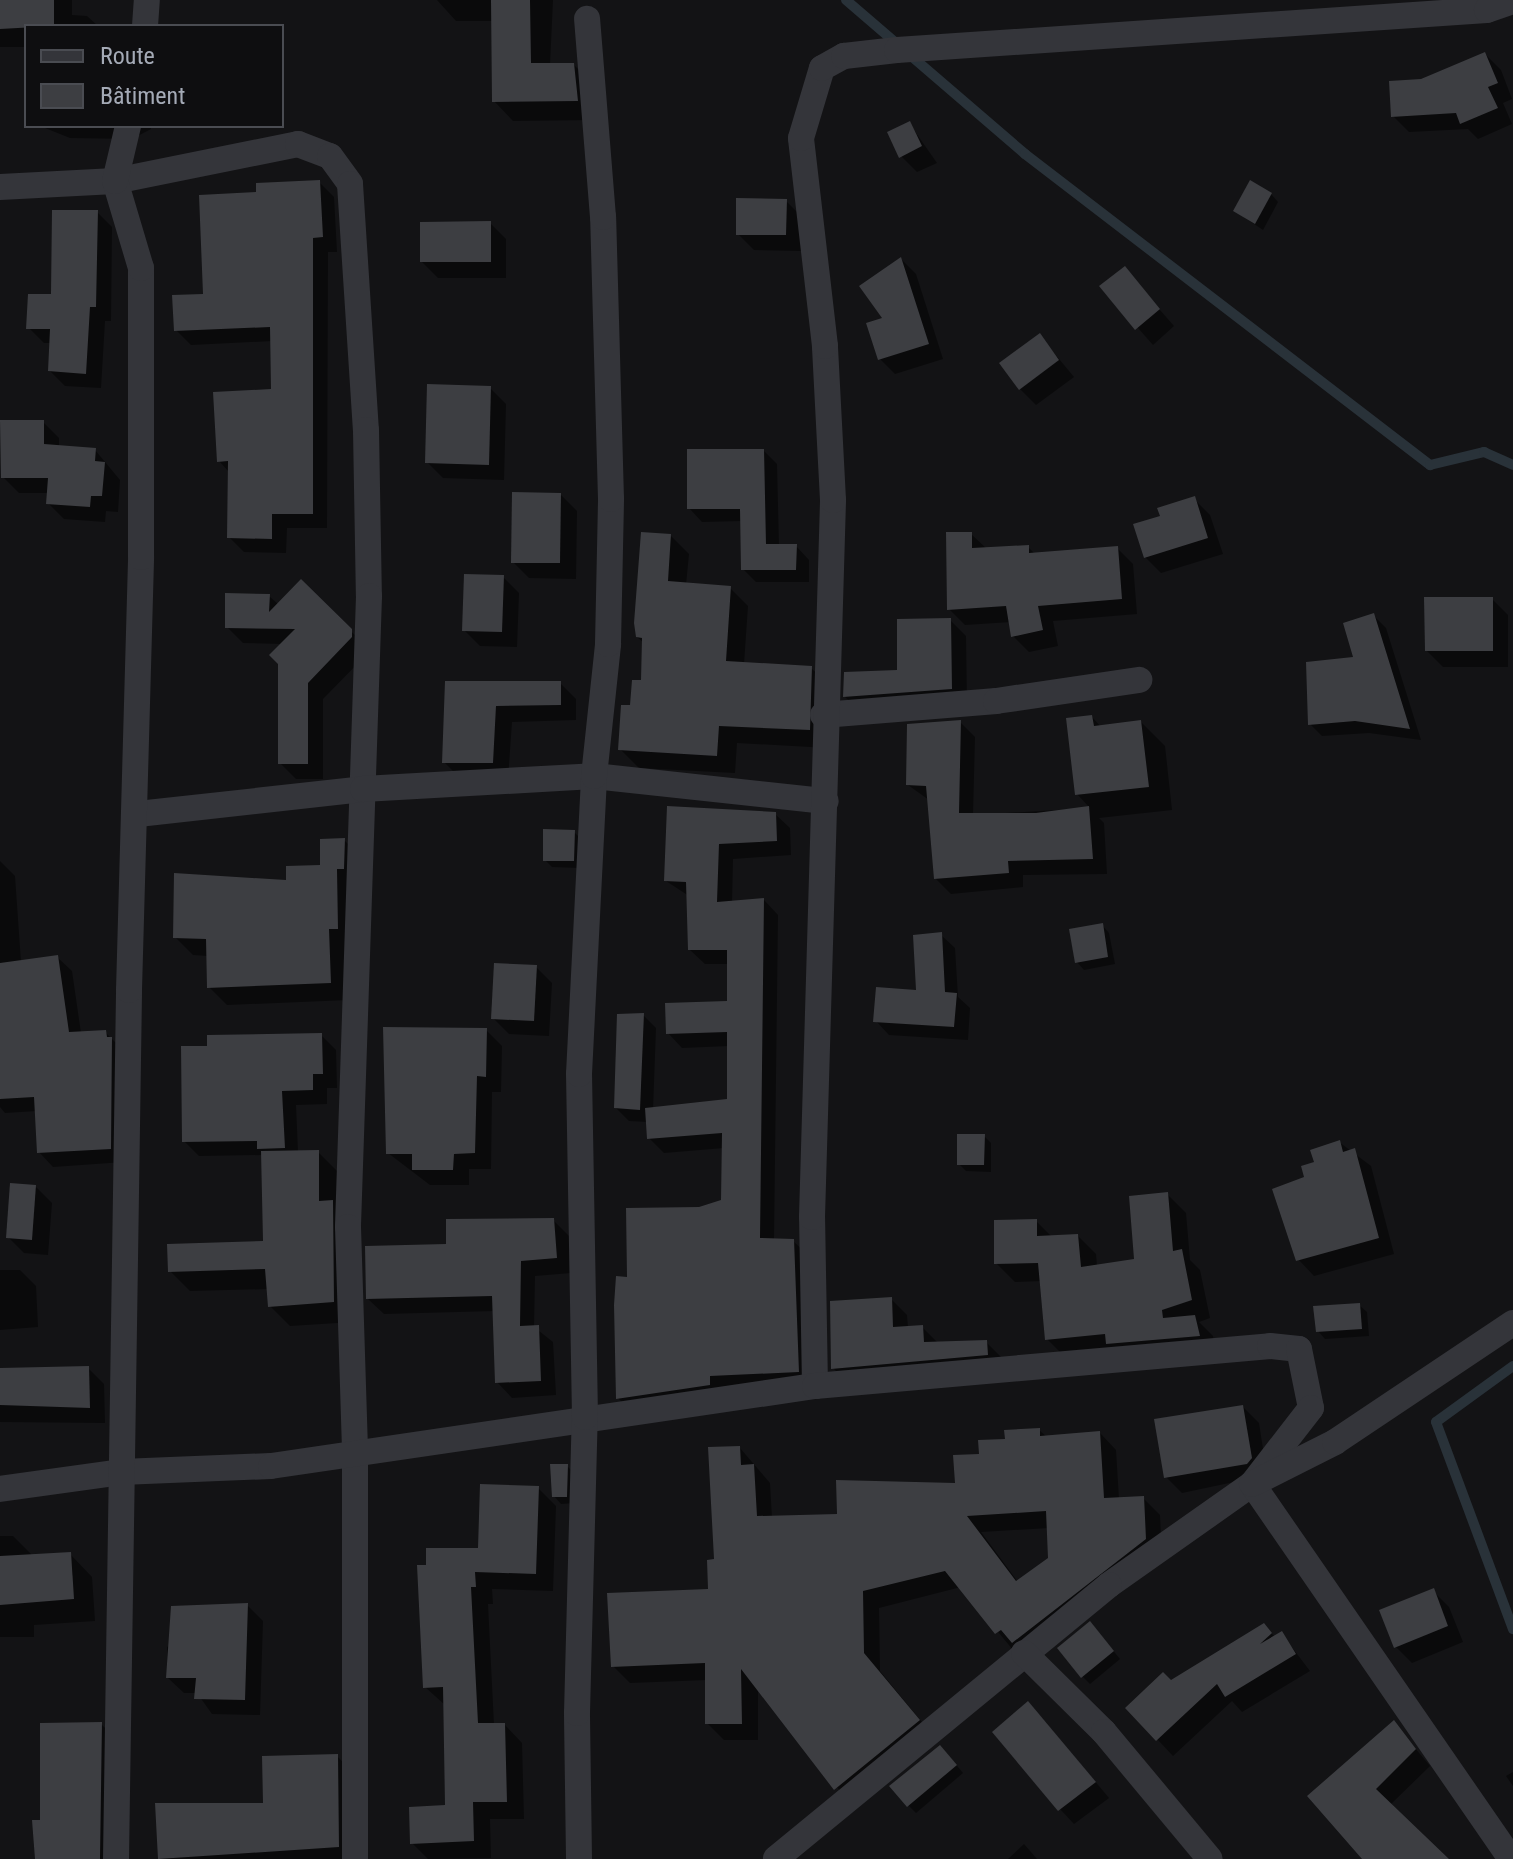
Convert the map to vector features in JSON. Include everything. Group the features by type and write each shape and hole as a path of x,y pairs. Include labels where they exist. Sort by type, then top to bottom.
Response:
{"street":[{"path":"145,24 147,0"},
{"path":"815,1386 812,1217 826,801 823,715 833,500 825,346 801,138 822,68 844,56 897,50 1487,10 1513,1"},
{"path":"579,1859 577,1713 585,1417 579,1074 594,776 608,644 611,499 603,217 587,19"},
{"path":"116,1859 129,990 138,814 141,268 115,181 128,128"},
{"path":"0,187 115,181 298,144 330,156 350,184 366,445 363,789 348,1227 355,1454 355,1859"},
{"path":"823,715 996,701 1139,680"},
{"path":"138,814 363,789 594,776 826,801"},
{"path":"776,1859 1109,1585 1252,1484 1335,1442 1513,1323"},
{"path":"0,1489 121,1472 271,1466 585,1417 815,1386 1270,1346 1299,1349 1311,1408 1252,1484"},
{"path":"1252,1484 1511,1859"},
{"path":"1024,1653 1104,1732 1210,1859"}],"building":[{"path":"0,0 54,0 54,24 24,24 24,28 0,29"},
{"path":"491,0 530,0 531,63 574,63 578,101 492,102"},
{"path":"1485,52 1498,83 1488,87 1498,108 1460,124 1456,113 1391,117 1389,81 1421,79"},
{"path":"910,121 922,146 899,158 887,132"},
{"path":"320,180 323,237 313,238 313,514 272,514 272,539 227,538 228,461 217,462 213,392 271,389 270,327 174,331 172,295 203,294 199,195 256,192 256,183"},
{"path":"1250,180 1272,193 1255,224 1233,211"},
{"path":"736,198 787,199 786,235 736,235"},
{"path":"52,210 98,210 96,307 90,307 86,374 48,371 50,329 26,329 28,294 51,294"},
{"path":"491,221 491,262 420,262 420,222"},
{"path":"901,257 929,344 878,360 866,323 882,318 859,286"},
{"path":"1125,266 1160,309 1135,330 1099,286"},
{"path":"1040,333 1059,360 1019,390 999,363"},
{"path":"427,384 491,386 489,465 425,463"},
{"path":"0,420 44,420 44,444 96,448 95,461 105,462 102,496 91,496 90,507 46,504 48,478 1,478"},
{"path":"687,449 764,449 766,544 797,544 796,570 741,570 740,509 687,509"},
{"path":"512,492 561,493 560,563 511,563"},
{"path":"1195,496 1208,538 1144,558 1133,524 1160,516 1157,508"},
{"path":"641,532 671,534 668,581 731,586 726,661 812,666 810,730 719,726 717,756 618,750 621,705 630,705 632,680 641,680 642,638 636,637 634,623"},
{"path":"946,532 972,532 972,548 1029,545 1029,553 1118,546 1122,599 1038,606 1043,630 1011,637 1006,606 947,610"},
{"path":"464,574 504,575 502,632 462,631"},
{"path":"301,579 352,629 352,637 308,683 308,764 278,764 278,664 269,655 295,629 225,628 225,593 270,594 269,612"},
{"path":"1424,597 1493,597 1493,651 1425,651"},
{"path":"1374,613 1410,729 1355,721 1308,725 1306,662 1353,657 1343,623"},
{"path":"951,618 952,689 843,697 844,672 897,670 897,619"},
{"path":"445,681 561,681 561,705 496,706 493,763 442,763"},
{"path":"1092,715 1094,726 1141,720 1149,787 1075,795 1066,718"},
{"path":"961,720 959,813 1036,813 1089,806 1093,859 1008,861 1009,873 934,879 926,786 906,785 907,724"},
{"path":"667,806 776,812 777,841 719,844 717,902 764,898 760,1238 794,1239 799,1372 710,1376 710,1385 616,1399 614,1305 616,1276 627,1277 626,1208 699,1207 721,1200 722,1133 647,1139 645,1108 727,1099 727,1032 666,1034 665,1003 727,1001 727,950 688,950 686,882 664,881"},
{"path":"543,829 575,830 574,861 543,861"},
{"path":"345,838 344,869 337,869 338,929 329,929 331,983 207,988 206,939 173,938 174,873 286,880 286,866 320,865 320,839"},
{"path":"1103,923 1108,957 1075,963 1069,929"},
{"path":"942,932 945,992 957,993 954,1027 873,1022 876,987 916,990 913,935"},
{"path":"58,955 69,1032 106,1030 107,1037 112,1037 111,1149 37,1153 34,1097 0,1099 0,963"},
{"path":"494,963 537,965 534,1021 491,1019"},
{"path":"644,1013 640,1110 614,1108 617,1014"},
{"path":"383,1027 487,1028 486,1077 477,1076 475,1153 454,1154 453,1170 412,1170 412,1154 386,1154"},
{"path":"322,1033 323,1074 313,1074 313,1090 282,1091 285,1148 257,1149 257,1141 182,1142 181,1046 207,1046 207,1035"},
{"path":"957,1134 985,1134 984,1165 957,1165"},
{"path":"1340,1140 1343,1152 1355,1148 1379,1238 1296,1261 1272,1189 1304,1177 1301,1166 1314,1162 1310,1150"},
{"path":"319,1150 319,1201 333,1200 334,1302 268,1307 265,1269 168,1272 167,1244 263,1241 261,1151"},
{"path":"10,1183 36,1185 32,1240 6,1238"},
{"path":"1168,1192 1173,1251 1182,1249 1192,1300 1162,1310 1163,1318 1195,1315 1200,1336 1106,1344 1105,1334 1045,1340 1038,1263 994,1264 994,1220 1037,1219 1037,1236 1078,1234 1081,1267 1134,1259 1129,1196"},
{"path":"554,1218 557,1258 521,1261 520,1326 539,1325 541,1381 495,1383 492,1296 366,1299 365,1246 446,1244 446,1219"},
{"path":"892,1297 893,1327 923,1325 924,1342 987,1340 988,1355 831,1369 830,1301"},
{"path":"1360,1303 1362,1329 1316,1332 1313,1306"},
{"path":"89,1366 90,1408 0,1405 0,1368"},
{"path":"1243,1405 1252,1458 1247,1464 1164,1478 1154,1419"},
{"path":"1040,1428 1040,1436 1100,1431 1104,1498 1144,1496 1146,1539 1012,1643 1001,1630 995,1634 945,1571 863,1591 864,1653 920,1720 834,1790 741,1669 742,1724 705,1724 705,1663 611,1667 607,1593 708,1589 707,1560 714,1559 708,1447 740,1446 741,1465 754,1464 757,1516 837,1514 836,1480 955,1483 953,1455 979,1454 978,1440 1005,1439 1004,1430","holes":["1046,1511 1048,1558 1016,1581 967,1516"]},
{"path":"550,1464 568,1464 567,1497 552,1497"},
{"path":"480,1484 539,1486 536,1574 475,1572 476,1587 471,1587 478,1723 505,1723 507,1802 473,1802 474,1841 410,1844 409,1807 445,1805 443,1687 423,1688 417,1565 426,1565 426,1548 478,1548"},
{"path":"71,1552 74,1599 0,1605 0,1556"},
{"path":"1434,1588 1448,1626 1394,1648 1379,1610"},
{"path":"248,1603 245,1700 194,1699 196,1678 166,1678 171,1606"},
{"path":"1090,1621 1114,1651 1081,1678 1057,1648"},
{"path":"1264,1623 1272,1633 1260,1644 1282,1631 1296,1654 1225,1697 1217,1684 1156,1741 1125,1708 1163,1672 1171,1680"},
{"path":"1028,1701 1096,1782 1058,1811 992,1732"},
{"path":"1394,1720 1416,1749 1376,1789 1449,1859 1362,1859 1307,1796"},
{"path":"102,1722 100,1859 35,1859 32,1820 40,1820 40,1723"},
{"path":"940,1745 957,1765 907,1807 889,1786"},
{"path":"338,1754 339,1847 158,1859 155,1803 263,1803 262,1756"}],"waterway":[{"path":"846,0 1025,154 1430,465 1484,452 1513,465"},
{"path":"1513,1366 1436,1422 1513,1629"}]}
